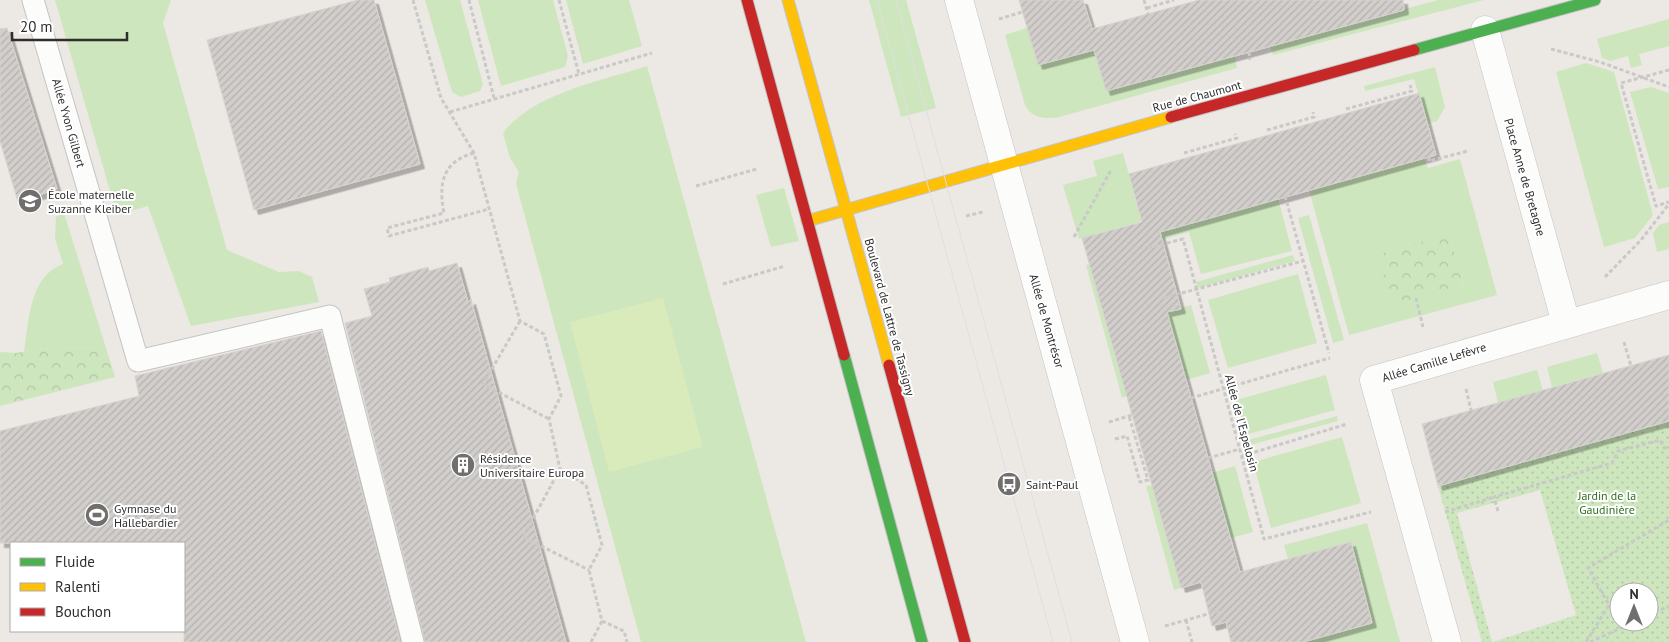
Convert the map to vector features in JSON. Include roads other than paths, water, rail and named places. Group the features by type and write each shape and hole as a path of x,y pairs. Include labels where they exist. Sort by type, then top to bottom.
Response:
{"street":[{"path":"747,0 922,642"},
{"name":"Boulevard de Lattre de Tassigny","path":"788,0 965,642"},
{"name":"Allée de Montrésor","path":"959,0 1136,642"},
{"name":"Rue de Chaumont","path":"807,221 1004,163 1595,0"},
{"name":"Place Anne de Bretagne","path":"1485,30 1566,323"},
{"name":"Allée Camille Lefèvre","path":"1447,642 1374,380 1566,323 1669,295"}],"lane":[{"name":"Allée Yvon Gilbert","path":"33,0 138,361 330,316 413,642"}],"tram line":[{"path":"877,0 1053,642"},
{"path":"896,0 1072,642"}],"place":[{"name":"École maternelle Suzanne Kleiber","path":"30,201"},
{"name":"Résidence Universitaire Europa","path":"463,465"},
{"name":"Saint-Paul","path":"1009,484"},
{"name":"Gymnase du Hallebardier","path":"97,515"}],"park label":[{"name":"Jardin de la Gaudinière","path":"1607,502"}]}
